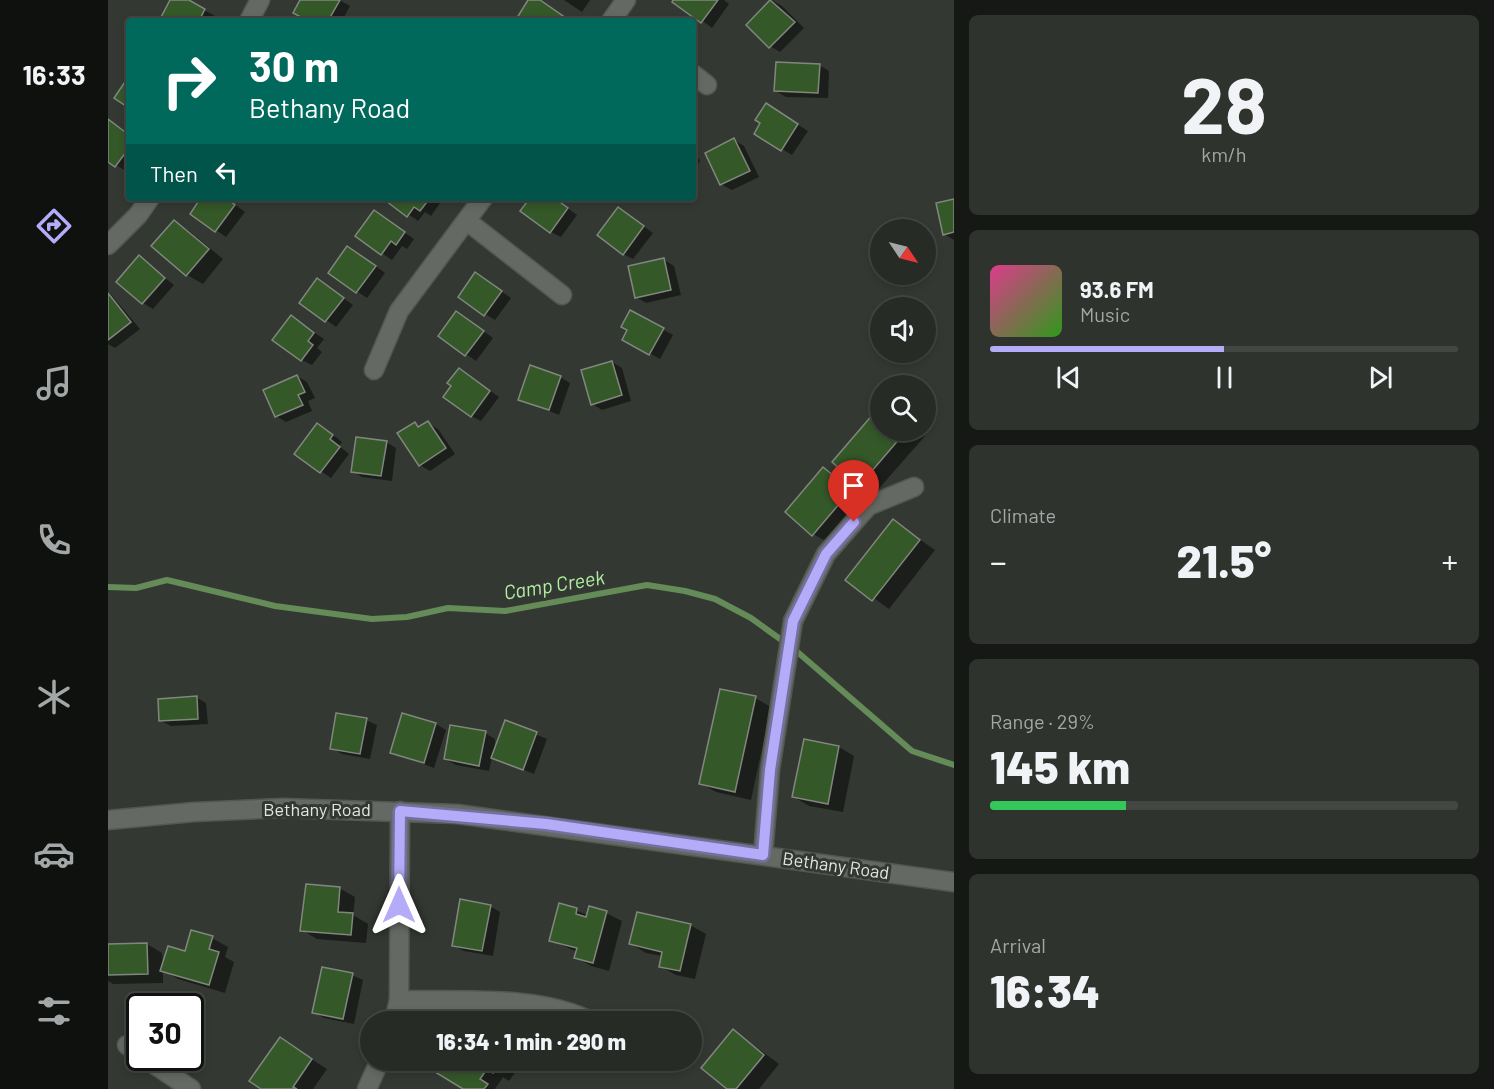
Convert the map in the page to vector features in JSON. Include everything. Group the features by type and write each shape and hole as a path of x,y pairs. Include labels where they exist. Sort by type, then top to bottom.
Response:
{"street":[{"path":"251,18 260,0"},
{"path":"108,245 147,201"},
{"path":"374,370 399,310 481,201"},
{"path":"466,221 562,295"},
{"path":"763,855 770,770 793,621 826,554 868,506 914,487"},
{"name":"Bethany Road","path":"108,820 194,812 283,808 400,811 546,824 954,882"},
{"path":"396,1011 399,1000 400,811"},
{"path":"399,1000 521,1003 568,1011"},
{"path":"164,1071 191,1089"},
{"path":"367,1089 375,1071"}],"building":[{"path":"170,0 189,0 205,9 200,18 161,18"},
{"path":"300,0 340,0 330,18 302,18 293,13"},
{"path":"528,0 540,0 563,16 561,18 517,18"},
{"path":"673,0 718,0 701,23 672,2"},
{"path":"770,0 795,22 769,48 746,25"},
{"path":"776,62 820,64 818,93 774,91"},
{"path":"126,80 126,106 114,98"},
{"path":"766,103 798,124 781,151 754,134 760,123 755,120"},
{"path":"108,119 126,133 126,152 115,167 108,162"},
{"path":"734,138 750,171 720,185 705,153"},
{"path":"954,199 954,232 943,235 936,203"},
{"path":"196,201 230,201 235,205 215,232 190,214"},
{"path":"386,201 428,201 420,211 414,207 407,217"},
{"path":"528,201 558,201 568,208 550,233 520,211"},
{"path":"618,207 644,226 623,255 597,235"},
{"path":"374,210 405,232 396,245 391,241 381,255 355,236"},
{"path":"174,220 209,249 186,276 151,246"},
{"path":"347,246 376,266 356,293 328,273"},
{"path":"139,255 165,278 142,304 116,282"},
{"path":"664,258 671,290 635,298 628,266"},
{"path":"475,272 502,291 484,316 458,297"},
{"path":"317,278 344,298 325,322 299,303"},
{"path":"108,293 131,322 108,340"},
{"path":"630,310 664,328 649,355 622,340 627,330 621,327"},
{"path":"456,311 484,331 465,356 438,336"},
{"path":"291,315 314,333 308,341 313,345 301,361 272,340"},
{"path":"612,361 622,395 591,405 581,370"},
{"path":"530,365 561,376 549,410 518,400"},
{"path":"459,368 490,391 471,417 443,397 451,386 447,383"},
{"path":"297,375 305,392 298,395 303,405 275,417 263,390"},
{"path":"870,418 870,441 898,441 859,486 832,462"},
{"path":"428,421 446,448 419,466 397,433 415,422 418,427"},
{"path":"317,423 333,435 330,439 340,447 320,473 294,454"},
{"path":"356,437 387,441 381,476 351,472"},
{"path":"823,467 851,490 812,536 785,512"},
{"path":"893,519 920,540 872,601 845,580"},
{"path":"720,689 756,696 735,792 699,784"},
{"path":"197,696 198,719 159,721 158,699"},
{"path":"336,713 367,718 360,754 330,749"},
{"path":"402,713 436,723 424,763 390,753"},
{"path":"505,720 537,732 523,770 491,758"},
{"path":"450,725 486,731 479,766 444,759"},
{"path":"804,739 839,746 828,804 792,797"},
{"path":"306,884 340,887 338,912 353,913 351,935 300,931"},
{"path":"460,899 491,905 482,951 452,946"},
{"path":"559,903 577,908 576,914 586,917 589,906 607,911 593,963 574,958 577,948 549,941"},
{"path":"637,912 691,924 680,971 659,967 662,952 629,944"},
{"path":"191,930 213,936 209,949 219,952 209,985 160,971 168,946 185,951"},
{"path":"147,943 148,974 108,975 108,944"},
{"path":"322,967 353,973 343,1019 312,1013"},
{"path":"733,1029 764,1055 736,1089 727,1089 702,1067"},
{"path":"280,1037 312,1059 293,1087 297,1089 261,1089 249,1081"},
{"path":"486,1071 480,1079 488,1084 484,1089 463,1089 435,1072"}],"waterway":[{"name":"Camp Creek","path":"108,587 136,588 167,580 275,606 372,619 407,617 448,608 505,611 647,585 685,591 715,599 751,618 794,649 912,751 954,765"}],"route":[{"path":"399,905 400,811 457,814 546,824 763,855 770,770 793,621 826,554 854,522"}]}
